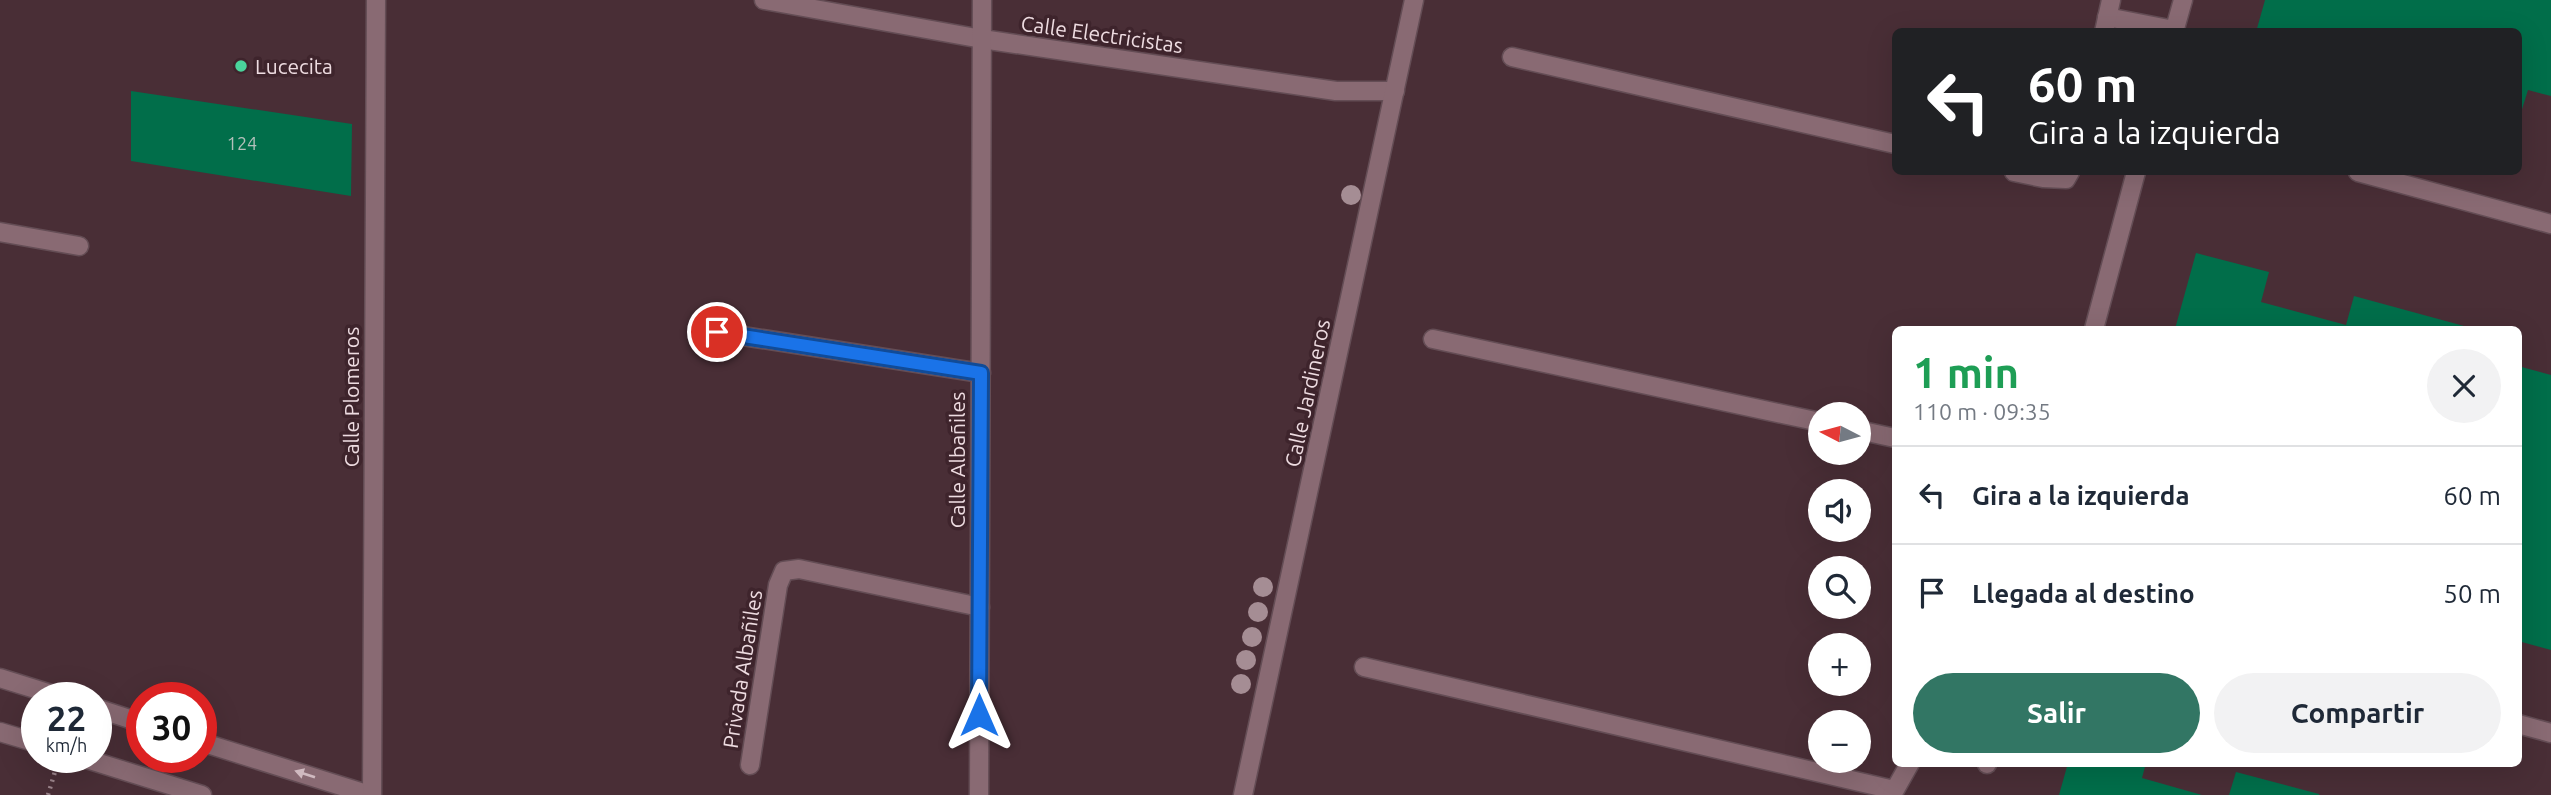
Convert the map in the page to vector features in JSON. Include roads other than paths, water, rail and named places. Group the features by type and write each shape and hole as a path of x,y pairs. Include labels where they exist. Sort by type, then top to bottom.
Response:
{"street":[{"name":"Calle Plomeros","path":"371,795 376,0"},
{"name":"Calle Electricistas","path":"764,0 982,39 1336,91 1395,91"},
{"name":"Calle Albañiles","path":"979,795 982,0"},
{"name":"Calle Jardineros","path":"1243,795 1415,0"},
{"path":"2175,28 2183,0"},
{"path":"2107,16 2161,28"},
{"path":"1512,57 1892,143"},
{"path":"2028,175 2066,179 2068,175"},
{"path":"2095,326 2135,175"},
{"path":"2369,175 2551,224"},
{"path":"0,232 79,246"},
{"path":"717,332 981,373"},
{"path":"1433,340 1808,419"},
{"path":"1871,433 1892,437"},
{"name":"Privada Albañiles","path":"750,765 778,585 784,571 799,569 980,607"},
{"path":"1364,667 1893,793 1908,767"},
{"path":"0,678 21,685"},
{"path":"2522,725 2551,733"},
{"path":"0,732 21,738"},
{"path":"217,747 371,795"},
{"path":"112,767 202,795"}],"place":[{"name":"Lucecita","path":"241,66"}]}
